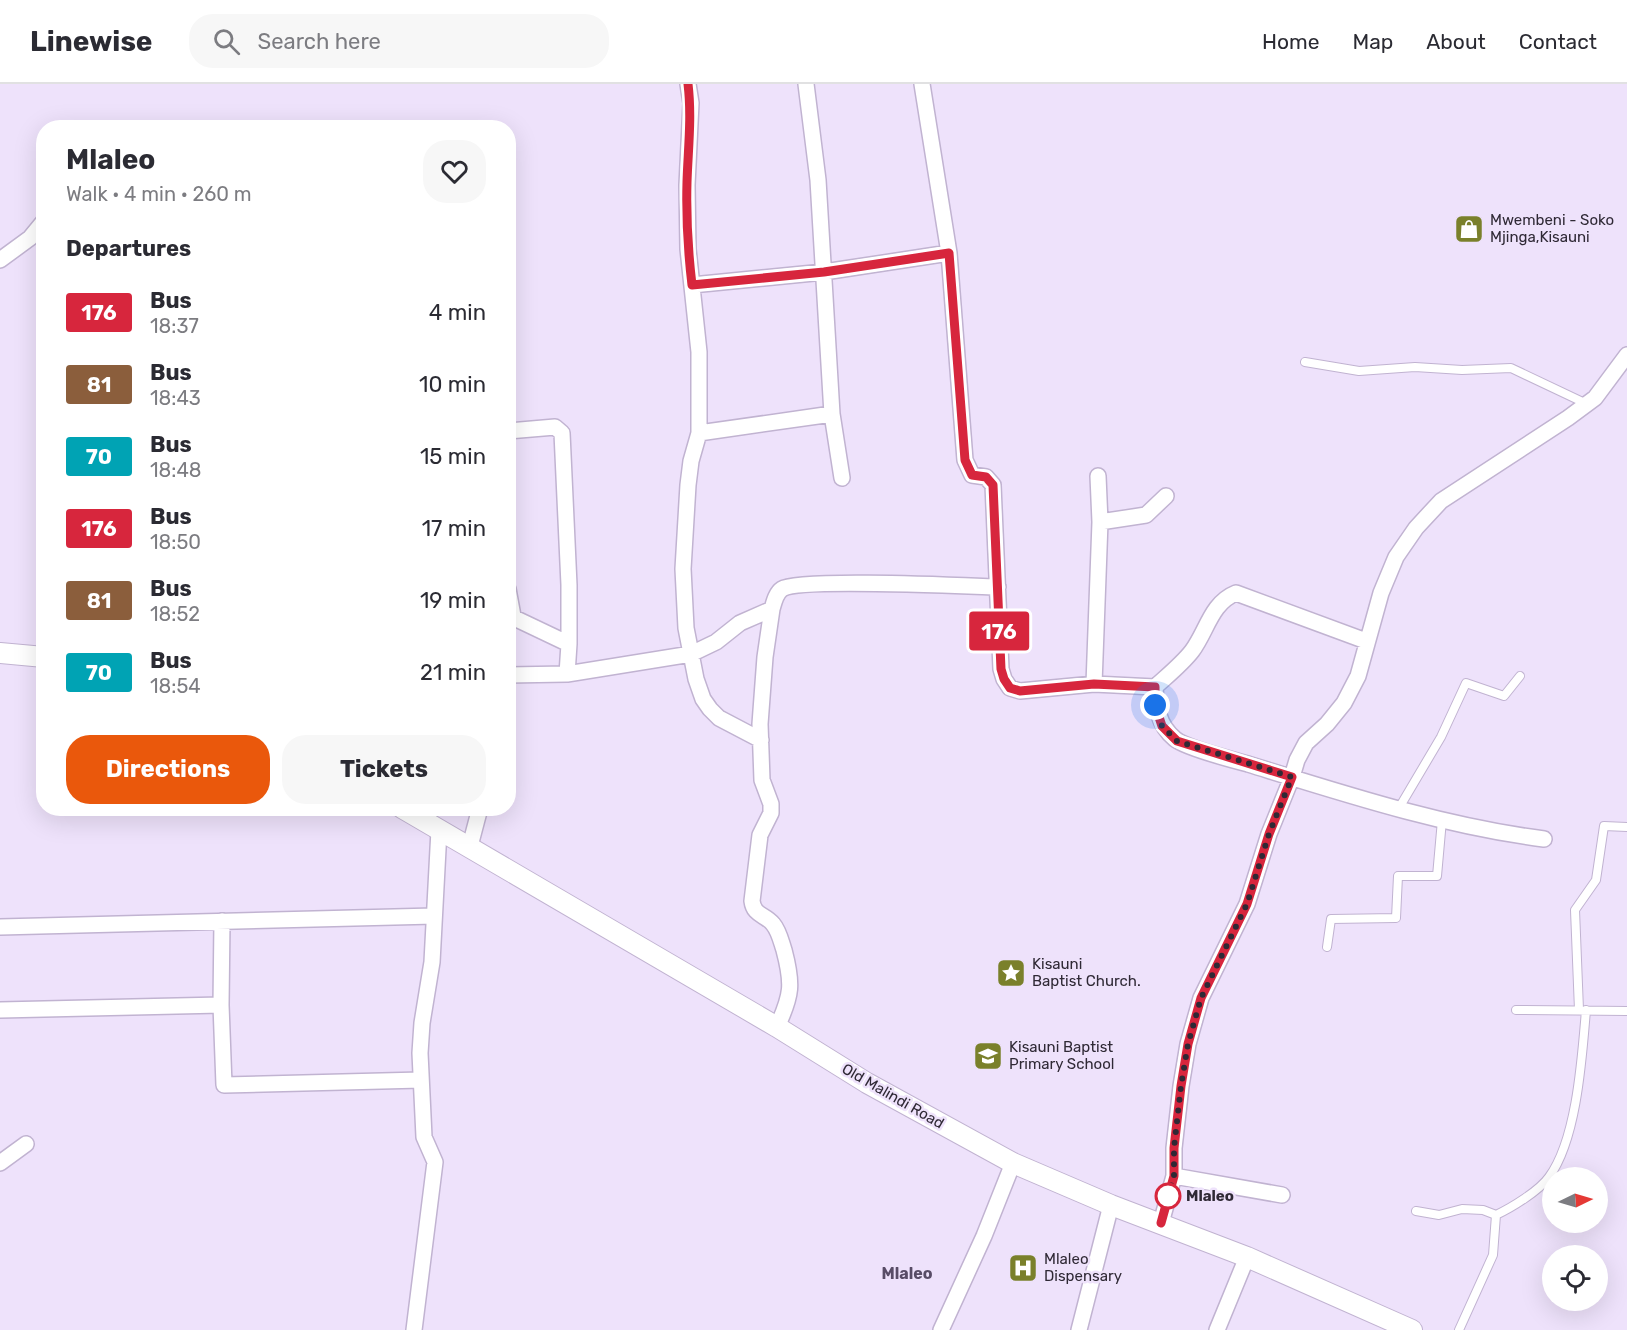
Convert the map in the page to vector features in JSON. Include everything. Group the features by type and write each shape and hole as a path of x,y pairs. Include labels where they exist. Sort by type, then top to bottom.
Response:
{"main road":[{"path":"0,653 36,656"},
{"name":"Old Malindi Road","path":"415,816 470,846 525,882 777,1027 867,1083 1013,1163 1111,1205 1247,1257 1412,1330"}],"street":[{"path":"688,84 691,103 687,185 688,249 699,351 699,433 691,460 688,485 683,569 686,628 696,679 703,699 719,718 761,740"},
{"path":"806,84 818,180 832,414 842,478"},
{"path":"922,84 949,253 965,460 972,475 986,477 993,485 1001,669 1004,679 1010,688 1020,691 1094,684 1155,687"},
{"path":"0,260 30,238 36,231"},
{"path":"692,285 824,272 949,253"},
{"path":"1161,1223 1174,1176 1174,1148 1188,1044 1201,998 1247,904 1269,834 1297,760 1306,743 1327,724 1344,703 1358,676 1366,640 1381,593 1396,557 1434,507 1488,468 1568,418 1595,398 1627,354"},
{"path":"699,433 832,414"},
{"path":"516,430 555,427 562,433 569,585 567,674"},
{"path":"1094,684 1100,522 1098,476"},
{"path":"1100,522 1146,515 1166,496"},
{"path":"777,1027 787,1005 791,986 788,967 779,935 772,922 756,913 752,901 760,835 771,813 771,804 762,780 761,740 765,657 775,597 782,589 792,585 998,587"},
{"path":"1366,640 1236,593 1225,597 1211,616 1192,651 1155,687 1155,705 1162,726 1177,741 1292,777 1442,820 1493,832 1544,839"},
{"path":"516,675 567,674 691,654 716,642 740,623 772,609"},
{"path":"516,618 569,644"},
{"path":"470,846 478,816"},
{"path":"414,1330 435,1162 424,1137 421,1080 422,1023 432,962 439,831"},
{"path":"0,927 434,916"},
{"path":"222,921 221,1005 224,1085 421,1080"},
{"path":"0,1010 221,1005"},
{"path":"0,1163 26,1144"},
{"path":"941,1330 984,1236 1013,1163"},
{"path":"1174,1176 1282,1194"},
{"path":"1079,1330 1111,1205"},
{"path":"1217,1330 1247,1257"}],"lane":[{"path":"1305,362 1359,371 1415,367 1462,370 1511,368 1587,404"},
{"path":"1398,808 1441,737 1466,683 1504,696 1520,676"},
{"path":"1327,947 1331,919 1396,918 1398,876 1437,876 1442,820"},
{"path":"1416,1211 1439,1215 1462,1209 1483,1210 1496,1215 1513,1207 1549,1178 1565,1145 1580,1077 1582,1010 1575,910 1596,880 1604,826 1627,827"},
{"path":"1516,1010 1627,1011"},
{"path":"1459,1330 1493,1255 1496,1215"}],"bus line":[{"name":"176","path":"688,84 691,103 687,185 688,249 692,285 824,272 949,253 965,460 972,475 986,477 993,485 1001,669 1010,688 1020,691 1094,684 1155,687 1155,705 1162,726 1177,741 1292,777 1269,834 1247,904 1201,998 1188,1044 1174,1148 1174,1176 1161,1223"}],"place":[{"name":"Mwembeni - Soko Mjinga,Kisauni","path":"1469,229"},
{"name":"Kisauni Baptist Church.","path":"1011,973"},
{"name":"Kisauni Baptist Primary School","path":"988,1056"},
{"name":"Mlaleo","path":"1168,1196"},
{"name":"Mlaleo Dispensary","path":"1023,1268"}],"district":[{"name":"Mlaleo","path":"907,1273"}],"route":[{"path":"1155,705 1162,726 1177,741 1292,777 1269,834 1247,904 1201,998 1188,1044 1174,1148 1174,1176 1168,1196"}]}
